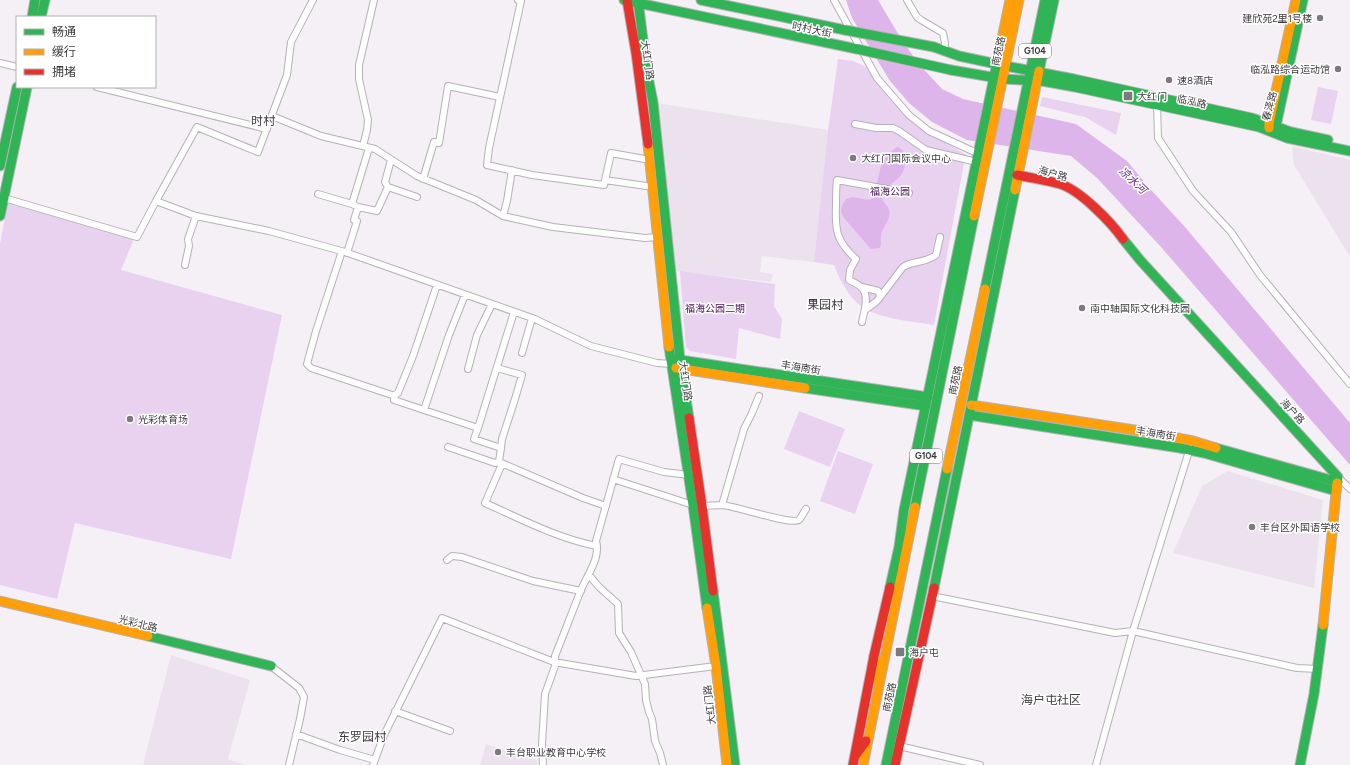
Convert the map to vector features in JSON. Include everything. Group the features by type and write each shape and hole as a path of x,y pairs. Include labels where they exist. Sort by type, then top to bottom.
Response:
{"main road":[{"path":"32,16 35,0"},
{"path":"42,16 45,0"},
{"name":"时村大街","path":"626,0 951,70 999,78"},
{"name":"大红门路","path":"626,0 636,54 689,475 698,505 706,603 716,666 728,765"},
{"name":"时村大街","path":"701,0 944,50 959,56 1002,65"},
{"path":"1002,65 1010,0"},
{"name":"南苑路","path":"863,765 970,239 975,213 981,153 1002,65 1020,0"},
{"name":"南苑路","path":"886,765 996,232 1007,183 1017,154 1034,76 1046,0"},
{"path":"1034,76 1054,0"},
{"name":"春泽路","path":"1272,127 1296,0"},
{"name":"春泽路","path":"1272,127 1296,37 1303,0"},
{"name":"大红门路","path":"638,2 647,72 653,102 675,364 698,505 735,765"},
{"name":"临泓路","path":"1002,65 1034,76 1252,118 1272,127 1350,145"},
{"name":"临泓路","path":"999,78 1034,76 1042,81 1157,104 1259,127 1272,127 1288,138 1350,151"},
{"path":"0,166 17,88"},
{"path":"0,216 27,88"},
{"path":"854,761 874,656 899,547 904,510 959,245 981,153"},
{"path":"895,765 932,596 1018,175 1017,154"},
{"name":"海户路","path":"1018,175 1061,184 1072,190 1091,205 1115,228 1140,260 1337,483"},
{"path":"1007,183 1014,191"},
{"path":"968,204 975,213"},
{"path":"996,232 1009,217"},
{"path":"959,245 970,239"},
{"name":"丰海南街","path":"675,364 927,402"},
{"name":"丰海南街","path":"971,405 1141,431 1192,441 1337,483"},
{"name":"丰海南街","path":"968,415 1190,450 1337,483"},
{"path":"913,472 926,457"},
{"path":"1300,765 1308,733 1318,669 1337,483"},
{"path":"904,517 917,501"},
{"name":"光彩北路","path":"0,601 271,666"},
{"path":"874,656 878,690"},
{"path":"854,761 869,737"}],"street":[{"path":"4,198 137,237 197,127 258,152 287,75 291,42 313,0"},
{"path":"374,0 359,65 359,79 368,120 366,147 355,206 354,220 357,221 316,331 307,364 311,368 394,395"},
{"path":"518,0 521,1 489,148 487,165 553,178 604,185 611,153 650,160"},
{"path":"834,0 877,78 909,115 929,131 981,153"},
{"path":"907,0 917,17 942,33 945,43 944,50"},
{"path":"0,63 16,67"},
{"path":"423,179 434,142 439,143 448,86 500,98"},
{"path":"101,88 267,129"},
{"path":"1157,104 1158,138 1193,191 1230,232 1260,275 1350,384"},
{"path":"272,116 321,136 375,149 417,176 476,200 503,216 553,227 645,238 658,237"},
{"path":"855,124 899,130 926,150 981,153"},
{"path":"391,160 385,182 388,187 418,197"},
{"path":"503,216 512,170"},
{"path":"605,180 653,187"},
{"path":"880,295 878,292 862,287 849,280 850,270 856,259 846,250 835,225 837,180 872,185 909,193"},
{"path":"318,194 355,206 377,210 388,187"},
{"path":"156,201 196,216 269,231 345,252 532,318 591,346 657,363 675,364"},
{"path":"185,264 189,246 188,239 196,216"},
{"path":"865,310 877,301 880,295 904,266 909,263 929,260 936,255 940,237"},
{"path":"394,395 398,393 411,362 437,285"},
{"path":"862,287 865,300 865,310 862,322"},
{"path":"424,410 449,332 465,295"},
{"path":"468,369 477,335 492,304"},
{"path":"501,448 474,439 514,312"},
{"path":"522,353 532,318"},
{"path":"497,368 522,375 502,439 501,463 485,504 526,522 586,544 597,546"},
{"path":"394,395 394,400 478,428"},
{"path":"722,505 744,428 759,396"},
{"path":"1096,765 1133,632 1192,441"},
{"path":"448,447 495,463 501,463 583,498 606,506"},
{"path":"543,765 542,744 545,694 555,666 555,656 581,591 593,568 597,546 596,541 619,459 664,472 689,475"},
{"path":"614,479 698,505 731,506 781,519 794,521 799,519 806,509"},
{"path":"1337,483 1350,489"},
{"path":"447,560 452,556 462,558 533,581 581,591"},
{"path":"589,574 599,587 618,604 619,633 645,684 646,700 652,718 655,741 663,765"},
{"path":"932,596 1115,633 1133,632 1297,668 1318,669"},
{"path":"296,734 374,763 384,735 442,618 554,662 636,676 716,666"},
{"path":"271,666 300,688 304,697 289,765"},
{"path":"395,712 450,731"},
{"path":"899,746 980,765"}],"shaded area":[{"path":"657,103 828,130 814,262 762,256 760,272 773,274 771,282 676,271"},
{"path":"1292,146 1350,160 1350,257 1294,165"},
{"name":"丰台区外国语学校","path":"1228,471 1323,500 1314,588 1173,553 1202,486"},
{"path":"171,655 250,680 228,759 246,765 143,765"},
{"name":"丰台职业教育中心学校","path":"486,744 537,760 537,765 480,765"}],"green space":[{"name":"福海公园","path":"838,59 853,61 866,67 904,115 933,136 967,155 964,163 934,325 882,316 864,308 849,294 834,265 814,262 828,130"},
{"path":"1318,87 1338,91 1331,124 1311,120"},
{"path":"1042,97 1121,113 1116,135 1085,117 1040,106"},
{"name":"光彩体育场","path":"8,202 134,239 121,270 282,315 231,559 75,523 57,599 0,585 0,244"},
{"name":"福海公园二期","path":"680,271 775,284 774,306 782,319 780,339 739,328 736,359 690,351 686,347"},
{"path":"799,411 845,429 830,467 784,449"},
{"path":"838,451 873,464 855,514 820,501"}],"water":[{"name":"凉水河","path":"846,0 878,0 917,62 942,89 963,99 1076,124 1127,161 1185,227 1350,423 1350,465 1161,247 1097,178 1071,156 967,140 932,122 909,103 890,81 852,18"},
{"path":"897,147 904,152 905,166 899,177 883,192 882,198 890,214 882,232 880,248 871,249 844,218 841,212 842,205 846,199 852,197 870,200 874,195 881,166 888,154"}],"traffic: fast":[{"path":"32,16 35,0"},
{"path":"41,16 45,0"},
{"path":"624,0 857,49"},
{"path":"638,0 647,72 653,102 681,369 689,418"},
{"path":"701,0 845,30"},
{"path":"985,289 1045,0"},
{"path":"1039,71 1054,0"},
{"path":"1273,129 1276,126 1303,0"},
{"path":"845,30 934,47"},
{"path":"934,47 959,56 1006,66"},
{"path":"857,49 951,70"},
{"path":"890,587 899,547 904,510 998,58"},
{"path":"1006,66 1074,79 1252,118 1291,132 1328,140"},
{"path":"951,70 1003,79"},
{"path":"1003,79 1042,81 1075,87 1259,127 1287,138 1350,151"},
{"path":"0,166 17,88"},
{"path":"0,216 27,88"},
{"path":"934,588 1015,190"},
{"path":"915,507 974,216"},
{"path":"1123,239 1140,260 1338,477 1337,483"},
{"path":"669,347 707,608"},
{"path":"674,359 928,397"},
{"path":"805,388 926,406"},
{"path":"969,415 1180,448 1204,453 1336,491"},
{"path":"1216,448 1338,482"},
{"path":"886,765 947,469"},
{"path":"713,591 735,765"},
{"path":"1300,765 1314,694 1323,625"},
{"path":"148,636 271,666"}],"traffic: slow":[{"path":"998,58 1010,0"},
{"path":"974,216 1019,0"},
{"path":"1269,128 1296,0"},
{"path":"1015,190 1039,71"},
{"path":"648,144 669,347"},
{"path":"947,469 985,289"},
{"path":"676,368 805,388"},
{"path":"971,405 1141,431 1193,441 1216,448"},
{"path":"1323,625 1337,483"},
{"path":"863,765 915,507"},
{"path":"0,601 148,636"},
{"path":"707,608 716,666 727,765"},
{"path":"874,656 877,680"}],"traffic: jam":[{"path":"627,0 636,53 648,144"},
{"path":"1017,175 1068,187 1094,207 1123,239"},
{"path":"689,418 713,591"},
{"path":"853,765 874,656 890,587"},
{"path":"895,765 934,588"},
{"path":"855,756 866,741"}],"place":[{"name":"建欣苑2里1号楼","path":"1320,18"},
{"name":"临泓路综合运动馆","path":"1338,69"},
{"name":"速8酒店","path":"1169,80"},
{"name":"大红门","path":"1128,96"},
{"name":"大红门国际会议中心","path":"853,158"},
{"name":"南中轴国际文化科技园","path":"1082,308"},
{"name":"光彩体育场","path":"130,419"},
{"name":"丰台区外国语学校","path":"1252,527"},
{"name":"海户屯","path":"900,652"},
{"name":"丰台职业教育中心学校","path":"498,752"}],"district":[{"name":"时村","path":"263,121"},
{"name":"果园村","path":"825,305"},
{"name":"海户屯社区","path":"1051,700"},
{"name":"东罗园村","path":"362,737"}]}
